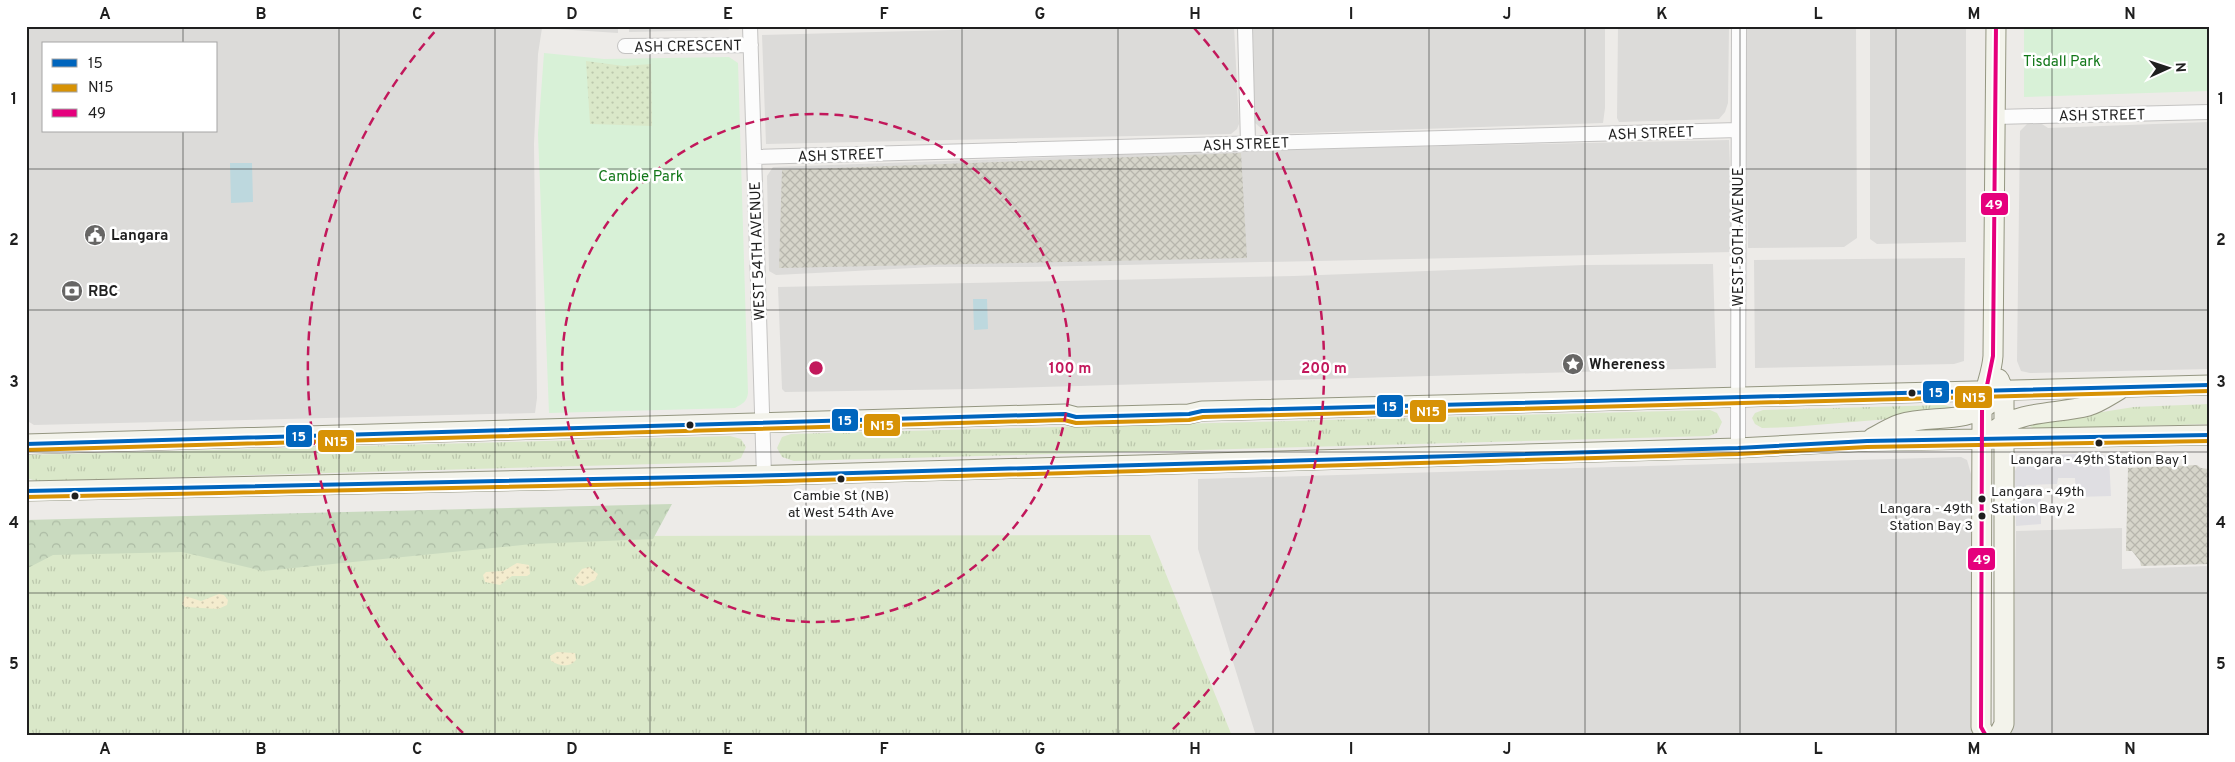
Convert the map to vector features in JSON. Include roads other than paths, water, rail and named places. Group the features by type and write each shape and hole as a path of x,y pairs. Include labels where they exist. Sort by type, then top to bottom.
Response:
{"main road":[{"path":"1986,736 1981,727 1982,439 1983,401 1993,364 1996,26"},
{"path":"1993,364 2004,391 2004,724 1998,736"},
{"path":"1866,441 1901,424 1965,416 1983,401 2004,391 2209,385"},
{"path":"26,491 764,476 1738,448 1866,441 1982,439 2004,431 2021,417 2090,406 2124,388"},
{"path":"26,444 1065,414 1076,417 1189,414 1202,411 1738,396 1983,401"},
{"path":"2004,431 2209,435"}],"street":[{"name":"WEST 54TH AVENUE","path":"750,26 764,476"},
{"path":"1245,26 1248,144"},
{"name":"WEST 50TH AVENUE","path":"1738,448 1739,26"},
{"name":"ASH CRESCENT","path":"625,46 750,45"},
{"name":"ASH STREET","path":"1996,117 2209,112"},
{"name":"ASH STREET","path":"754,157 1738,130"}],"water":[{"path":"230,163 252,163 253,202 231,203"},
{"path":"973,299 987,299 988,329 974,330"}],"place":[{"name":"Langara","path":"95,235"},
{"name":"RBC","path":"72,291"},
{"name":"Whereness","path":"1573,364"},
{"name":"Langara - 49th Station Bay 1","path":"2099,443"},
{"name":"Cambie St (NB) at West 54th Ave","path":"841,479"},
{"name":"Langara - 49th Station Bay 2","path":"1982,499"},
{"name":"Langara - 49th Station Bay 3","path":"1982,516"}],"park label":[{"name":"Tisdall Park","path":"2062,61"},
{"name":"Cambie Park","path":"641,176"}]}
